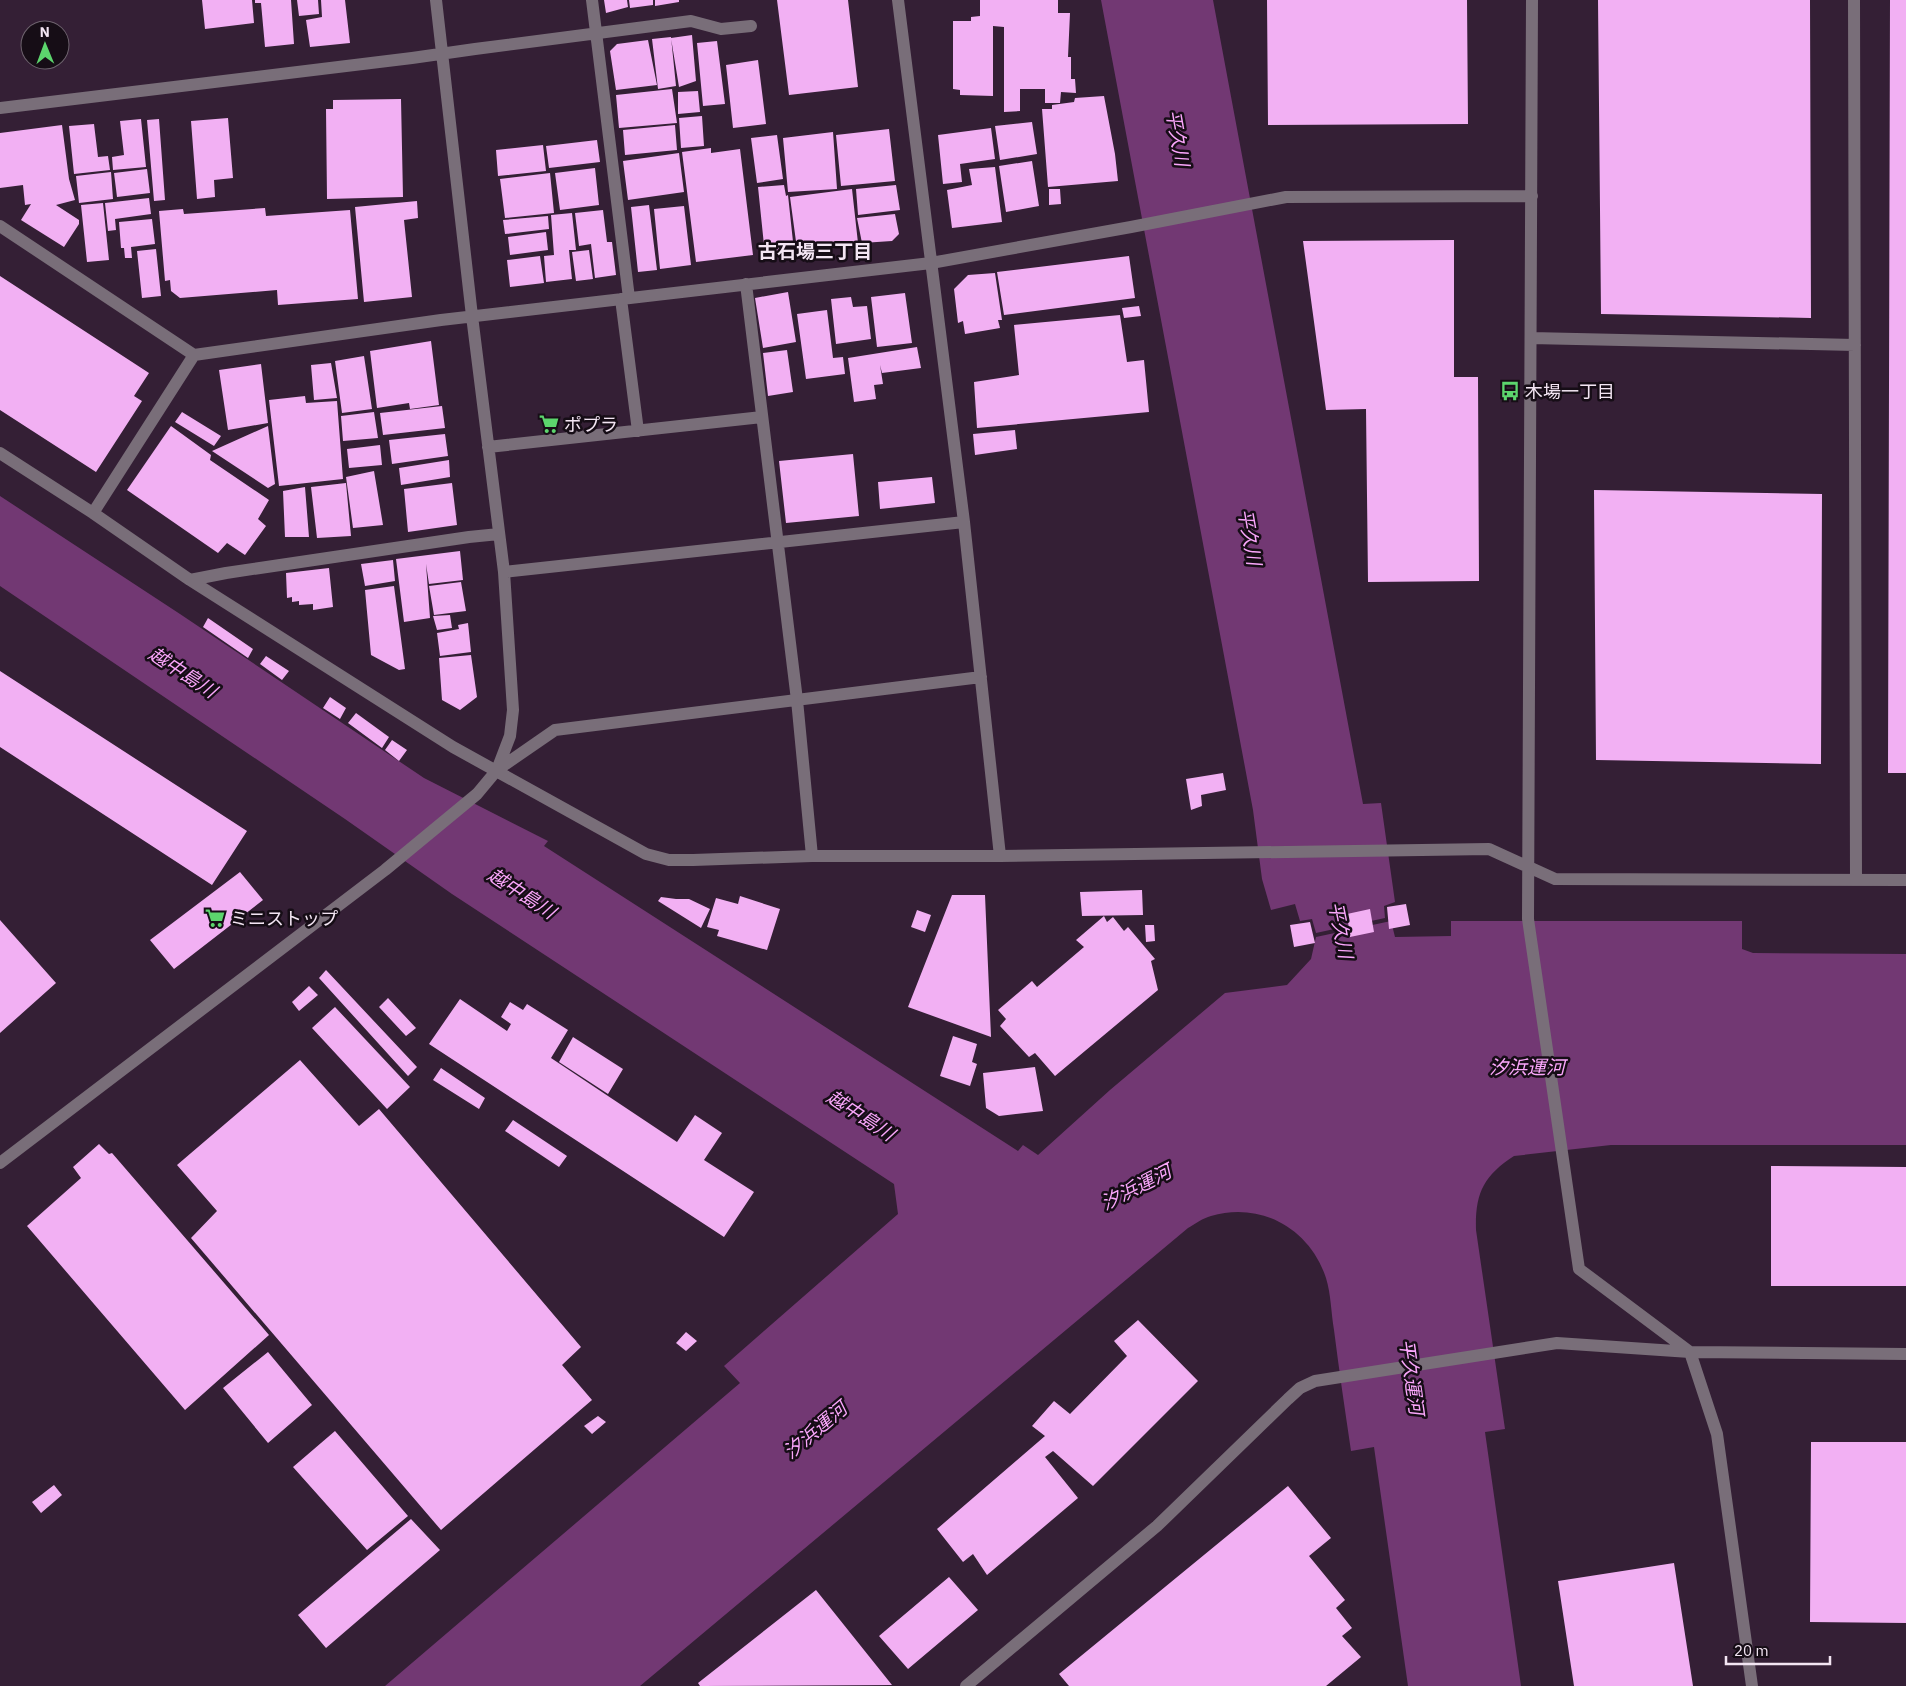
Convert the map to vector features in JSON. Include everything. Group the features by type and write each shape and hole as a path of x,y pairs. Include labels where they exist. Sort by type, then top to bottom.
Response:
{"street":[{"path":"1,1161 385,870 477,794 496,770 510,736 513,710 504,572 472,316 436,0"},
{"path":"592,0 638,431"},
{"path":"898,0 964,522 1000,856"},
{"path":"1532,0 1529,926 1579,1269 1690,1352 1718,1434 1752,1686"},
{"path":"1854,0 1856,880"},
{"path":"0,108 403,60 443,53 691,21 721,29 752,26"},
{"path":"0,226 194,355 472,316 931,263 1286,197 1532,196"},
{"path":"746,284 797,700 812,856"},
{"path":"1531,338 1855,345"},
{"path":"93,513 194,355"},
{"path":"488,447 762,417"},
{"path":"0,453 93,513 190,580 453,747 646,854 669,860 812,856 1000,856 1489,849 1554,879 1906,880"},
{"path":"504,572 964,522"},
{"path":"190,580 236,571 498,534"},
{"path":"496,770 555,730 981,677"},
{"path":"966,1686 1157,1526 1288,1399 1300,1388 1315,1381 1557,1343 1690,1352 1906,1354"}],"water":[{"name":"平久川","path":"1101,0 1213,0 1363,804 1381,803 1395,902 1384,906 1385,918 1316,933 1312,919 1300,921 1295,904 1271,910 1262,879 1253,810"},
{"path":"0,496 424,778 548,841 544,846 1018,1151 1023,1145 1038,1155 1110,1090 1225,993 1287,985 1311,959 1316,937 1391,921 1395,937 1451,936 1451,921 1742,921 1742,949 1753,953 1906,954 1906,1145 1611,1145 1514,1156 1503,1163 1488,1179 1479,1196 1476,1230 1505,1429 1485,1432 1521,1686 1408,1686 1374,1447 1351,1451 1326,1278 1319,1261 1296,1233 1281,1223 1265,1216 1248,1212 1230,1212 1208,1217 1188,1228 640,1686 385,1686 740,1383 724,1366 898,1214 894,1184 452,894 345,819 0,586"}],"building":[{"path":"202,0 252,0 254,23 205,29"},
{"path":"255,0 291,0 294,44 265,47 261,3 255,3"},
{"path":"297,0 318,0 319,14 299,16"},
{"path":"321,0 345,0 350,43 310,47 306,20 322,17"},
{"path":"604,0 627,0 628,7 606,13"},
{"path":"629,0 653,0 653,5 630,8"},
{"path":"655,0 679,0 679,2 655,6"},
{"path":"777,0 848,0 858,87 789,95"},
{"path":"980,0 1058,0 1058,13 1070,13 1068,57 1071,57 1071,79 1075,79 1076,93 1061,92 1060,103 1045,103 1045,89 1020,89 1020,111 1004,112 1004,27 993,26 993,96 960,95 960,90 953,89 953,21 971,21 971,17 980,16"},
{"path":"1267,0 1467,0 1468,124 1268,125"},
{"path":"1598,0 1810,0 1811,318 1601,314"},
{"path":"1890,0 1906,0 1906,773 1888,773"},
{"path":"692,35 696,81 679,87 671,38"},
{"path":"671,37 676,86 658,89 652,39"},
{"path":"648,40 657,85 616,90 610,51 617,44"},
{"path":"717,41 725,104 703,106 697,43"},
{"path":"758,60 766,124 733,128 726,65"},
{"path":"672,89 677,123 619,128 616,95"},
{"path":"698,91 700,112 678,114 678,92"},
{"path":"1104,96 1118,181 1048,187 1042,109 1052,109 1052,105 1074,102 1075,98"},
{"path":"401,99 403,197 327,199 326,109 333,109 333,100"},
{"path":"702,116 704,146 681,148 679,118"},
{"path":"228,118 233,178 214,180 215,197 197,199 191,121"},
{"path":"141,119 146,167 113,170 112,157 124,155 120,121"},
{"path":"159,119 165,200 154,201 147,120"},
{"path":"1032,122 1037,154 1000,160 995,126"},
{"path":"94,124 98,157 108,156 110,170 74,174 69,126"},
{"path":"62,125 69,179 75,200 56,205 79,220 79,224 64,247 21,220 31,204 25,205 23,185 0,188 0,133"},
{"path":"675,125 677,150 625,155 623,130"},
{"path":"991,128 995,159 960,164 962,182 943,184 938,135"},
{"path":"889,129 895,181 841,186 836,135"},
{"path":"833,132 837,189 788,192 783,138"},
{"path":"777,135 783,179 757,183 751,138"},
{"path":"597,140 600,162 549,168 546,146"},
{"path":"543,145 546,171 498,176 496,150"},
{"path":"711,148 711,153 740,149 753,255 696,262 682,152"},
{"path":"679,153 684,192 628,200 623,161"},
{"path":"1032,161 1039,206 1006,212 999,166"},
{"path":"995,167 1002,222 952,228 947,190 972,185 969,169"},
{"path":"595,168 599,205 560,210 555,173"},
{"path":"147,169 150,193 117,197 114,173"},
{"path":"111,172 113,199 79,203 76,176"},
{"path":"550,173 554,213 505,218 500,179"},
{"path":"784,185 786,196 788,195 794,251 765,255 758,187"},
{"path":"896,185 900,210 858,215 856,189"},
{"path":"852,189 858,243 797,249 790,197"},
{"path":"1049,189 1060,189 1061,204 1049,205"},
{"path":"149,198 151,214 115,219 116,230 108,231 105,203"},
{"path":"417,201 418,218 404,220 412,297 364,302 355,207"},
{"path":"103,203 109,260 87,262 81,205"},
{"path":"649,205 657,270 638,272 631,207"},
{"path":"684,206 691,265 660,269 654,209"},
{"path":"265,208 266,216 350,210 358,299 278,305 277,290 180,298 171,291 170,280 165,281 159,211 183,209 184,214"},
{"path":"603,210 607,242 612,242 616,275 595,278 591,244 579,246 575,213"},
{"path":"572,213 576,250 569,250 572,279 546,282 544,256 554,255 551,215"},
{"path":"895,214 899,234 892,241 862,243 857,218"},
{"path":"548,216 549,229 505,234 503,220"},
{"path":"152,219 155,244 131,247 132,258 125,258 124,248 121,248 119,222"},
{"path":"546,232 548,250 510,255 508,237"},
{"path":"1454,240 1454,377 1478,377 1479,581 1368,582 1366,409 1326,410 1303,241"},
{"path":"156,249 161,296 142,298 137,251"},
{"path":"589,250 593,279 576,281 572,252"},
{"path":"540,256 544,283 510,287 507,260"},
{"path":"1129,256 1135,298 1004,315 997,272"},
{"path":"995,273 1002,320 998,320 1000,328 965,334 963,321 958,323 954,289 968,275"},
{"path":"0,276 149,373 134,396 142,401 96,472 0,410"},
{"path":"788,292 796,342 763,348 755,298"},
{"path":"905,293 912,343 877,347 871,297"},
{"path":"851,297 853,307 867,306 871,339 836,344 831,299"},
{"path":"1139,306 1141,316 1124,318 1122,308"},
{"path":"827,310 833,358 843,357 845,374 806,379 797,314"},
{"path":"1120,315 1127,362 1144,360 1149,412 977,428 974,382 1019,375 1014,325"},
{"path":"431,341 439,405 410,409 409,403 377,408 370,351"},
{"path":"917,347 921,368 882,373 880,365 883,384 874,385 876,399 854,402 848,358"},
{"path":"787,350 793,392 768,396 763,353"},
{"path":"364,356 372,409 342,413 335,361"},
{"path":"331,363 337,398 314,400 311,365"},
{"path":"261,364 268,423 228,430 219,370"},
{"path":"305,396 306,403 337,401 343,479 279,486 269,400"},
{"path":"442,406 445,428 383,435 380,413"},
{"path":"182,412 221,436 214,446 175,422"},
{"path":"374,412 378,438 343,441 341,416"},
{"path":"171,426 211,455 210,460 269,500 258,519 266,526 245,555 227,543 218,553 127,490"},
{"path":"268,426 275,484 268,488 212,451"},
{"path":"1015,430 1017,449 975,455 973,434"},
{"path":"445,434 448,456 392,464 389,440"},
{"path":"380,445 382,465 349,468 347,449"},
{"path":"853,454 859,516 786,523 779,461"},
{"path":"449,460 450,477 401,485 399,468"},
{"path":"374,471 383,525 353,528 346,477"},
{"path":"932,477 935,503 880,509 878,482"},
{"path":"346,483 351,536 317,538 311,487"},
{"path":"452,483 457,525 408,532 404,489"},
{"path":"305,487 309,537 285,537 283,491"},
{"path":"1594,490 1822,494 1821,764 1596,760"},
{"path":"460,551 463,580 429,584 426,564 430,618 404,622 396,559"},
{"path":"393,560 395,581 365,586 361,564"},
{"path":"329,568 333,607 313,610 313,604 299,605 299,601 292,602 292,597 287,598 286,573"},
{"path":"461,582 466,611 434,615 429,586"},
{"path":"394,586 405,669 399,670 371,655 365,590"},
{"path":"450,615 452,628 437,630 433,616"},
{"path":"208,618 253,649 248,658 203,627"},
{"path":"468,623 471,652 440,656 437,633 459,629 458,625"},
{"path":"471,655 477,697 460,710 442,700 439,658"},
{"path":"266,656 289,671 282,680 260,664"},
{"path":"0,671 247,831 212,885 0,747"},
{"path":"330,697 346,708 340,719 323,708"},
{"path":"356,713 389,737 382,748 348,723"},
{"path":"392,740 407,750 399,761 385,750"},
{"path":"1223,773 1226,790 1201,795 1202,806 1191,810 1186,779"},
{"path":"240,872 263,900 174,969 150,940"},
{"path":"1142,890 1143,915 1082,916 1080,892"},
{"path":"952,895 985,895 991,1037 908,1007"},
{"path":"740,896 780,909 767,950 717,936 719,930 707,927 716,898 738,904"},
{"path":"661,897 689,899 710,909 701,928 658,901"},
{"path":"1406,904 1410,925 1389,929 1387,907"},
{"path":"1370,909 1374,932 1350,937 1347,914"},
{"path":"917,910 931,915 925,932 911,927"},
{"path":"1104,916 1107,922 1113,917 1124,931 1128,927 1155,959 1151,961 1158,990 1055,1076 1035,1053 1029,1057 1000,1026 1006,1019 998,1010 1032,981 1037,987 1084,947 1076,940"},
{"path":"0,920 56,983 0,1033"},
{"path":"1310,922 1315,943 1294,947 1290,925"},
{"path":"1145,925 1154,925 1155,941 1146,942"},
{"path":"326,970 417,1067 408,1076 319,978"},
{"path":"309,986 318,995 299,1011 292,1002"},
{"path":"388,998 416,1028 406,1036 379,1007"},
{"path":"460,999 507,1031 511,1024 501,1017 510,1002 523,1010 527,1004 568,1030 551,1058 677,1142 695,1115 722,1133 704,1160 754,1192 724,1237 429,1044"},
{"path":"335,1007 410,1087 387,1109 312,1028"},
{"path":"953,1036 977,1044 972,1062 977,1064 970,1086 940,1076"},
{"path":"573,1037 623,1069 608,1094 559,1062"},
{"path":"300,1060 359,1126 379,1109 581,1347 562,1365 592,1400 441,1530 191,1238 217,1211 177,1165"},
{"path":"1035,1067 1043,1111 999,1116 986,1108 983,1073"},
{"path":"441,1068 485,1098 479,1109 433,1080"},
{"path":"513,1120 567,1156 559,1167 505,1131"},
{"path":"99,1144 109,1154 112,1153 269,1335 185,1410 27,1226 81,1178 73,1167"},
{"path":"1771,1166 1906,1167 1906,1286 1771,1286"},
{"path":"1138,1320 1198,1381 1093,1486 1053,1451 1045,1457 1078,1498 987,1575 973,1554 963,1562 937,1529 1045,1436 1032,1426 1054,1401 1070,1414 1127,1356 1114,1341"},
{"path":"686,1332 697,1341 686,1351 676,1343"},
{"path":"268,1352 312,1405 268,1443 223,1388"},
{"path":"598,1416 606,1422 592,1434 584,1426"},
{"path":"335,1431 408,1516 367,1550 293,1467"},
{"path":"1811,1442 1906,1442 1906,1623 1810,1622"},
{"path":"54,1485 62,1495 41,1513 32,1502"},
{"path":"1288,1486 1331,1538 1309,1556 1345,1600 1336,1608 1352,1628 1342,1636 1361,1657 1326,1686 1069,1686 1059,1674"},
{"path":"411,1519 440,1550 326,1648 298,1615"},
{"path":"1674,1563 1693,1686 1574,1686 1558,1581"},
{"path":"949,1577 978,1610 908,1669 879,1636"},
{"path":"816,1590 892,1685 700,1686 698,1683"}],"place":[{"name":"木場一丁目","path":"1510,391"},
{"name":"ポプラ","path":"549,424"},
{"name":"ミニストップ","path":"215,918"}],"district":[{"name":"古石場三丁目","path":"815,251"}],"water label":[{"name":"越中島川","path":"183,672"},
{"name":"越中島川","path":"522,893"},
{"name":"汐浜運河","path":"1527,1067"},
{"name":"越中島川","path":"861,1115"},
{"name":"汐浜運河","path":"1136,1187"},
{"name":"平久運河","path":"1412,1377"},
{"name":"汐浜運河","path":"815,1430"}]}
